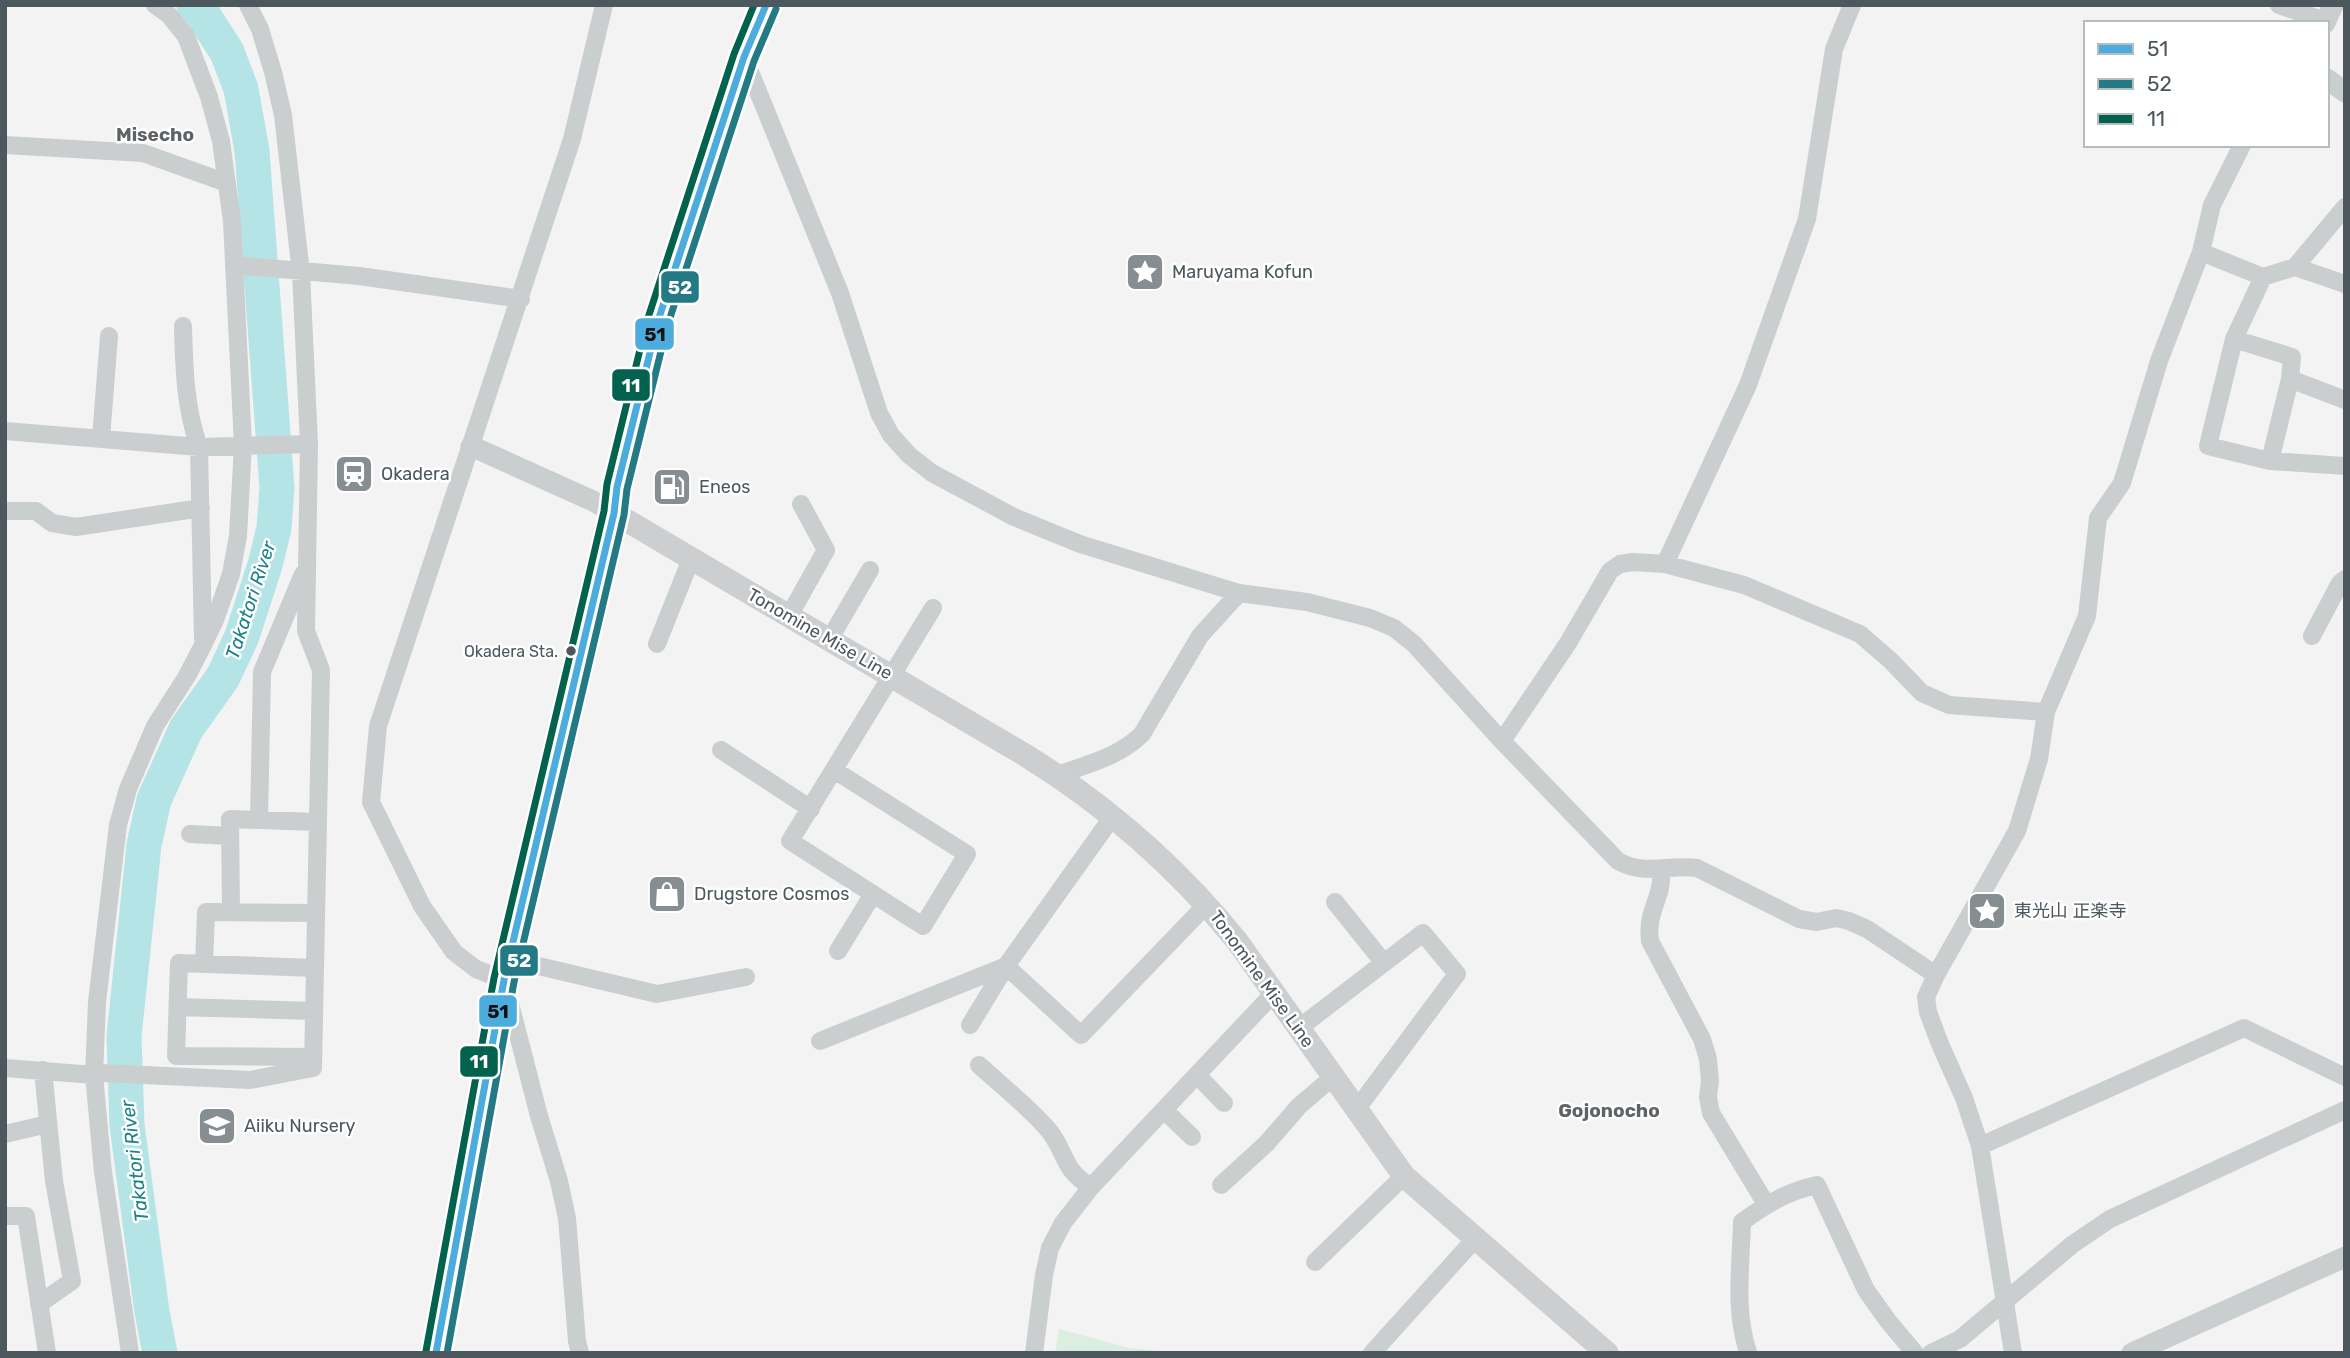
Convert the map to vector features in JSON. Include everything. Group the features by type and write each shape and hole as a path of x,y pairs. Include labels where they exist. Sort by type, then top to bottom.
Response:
{"highway":[{"path":"436,1353 506,970 657,324 744,57 766,5"}],"main road":[{"name":"Tonomine Mise Line","path":"614,513 1058,775 1113,816 1172,868 1207,904 1237,941 1404,1176 1607,1353"}],"street":[{"path":"130,1353 103,1172 98,1074 97,1002 118,825 128,789 155,726 203,645 231,574 248,445 237,265 221,141 186,36 169,15 155,5"},
{"path":"5,1068 250,1080 313,1068 321,670 306,631 306,444 283,115 260,29 248,5"},
{"path":"604,5 572,139 378,726 370,802 422,906 454,952 476,969 506,970 657,994 746,978"},
{"path":"1665,564 1748,385 1807,219 1834,49 1852,5"},
{"path":"2279,5 2328,16"},
{"path":"744,57 840,293 879,413 891,435 909,455 943,479 1014,517 1093,548 1239,593 1307,602 1370,618 1394,628 1414,644 1502,741 1618,861 1630,868 1644,870 1684,866 1697,868 1799,919 1817,922 1836,918 1849,921 1867,929 1936,975"},
{"path":"2329,80 2345,92"},
{"path":"5,145 143,153 227,183"},
{"path":"2013,1353 1980,1146 1964,1098 1928,1012 1926,997 2017,831 2039,759 2046,712 2087,616 2098,518 2122,484 2159,360 2201,252 2212,205 2241,147"},
{"path":"2201,252 2263,277 2295,267 2345,207"},
{"path":"237,265 359,276 521,299"},
{"path":"2295,267 2345,284"},
{"path":"2263,277 2234,339 2208,446 2270,461 2345,466"},
{"path":"183,326 184,369 192,428 199,447 203,645"},
{"path":"101,438 109,336"},
{"path":"2234,339 2292,357 2290,379 2270,461"},
{"path":"2290,379 2345,400"},
{"path":"5,431 199,447 306,444"},
{"path":"471,446 614,513"},
{"path":"789,616 826,550 801,504"},
{"path":"5,510 36,511 52,523 76,527 201,509"},
{"path":"657,644 691,559"},
{"path":"1502,741 1568,643 1610,571 1620,564 1633,562 1665,564 1744,585 1860,634 1922,692 1949,705 2046,712"},
{"path":"259,819 262,671 307,564"},
{"path":"829,640 870,570"},
{"path":"2312,636 2340,583 2345,579"},
{"path":"1058,775 1129,747 1142,734 1200,636 1239,593"},
{"path":"834,770 967,854 923,926 790,841 933,608"},
{"path":"722,750 811,809"},
{"path":"970,1025 1006,966 1113,816"},
{"path":"231,912 230,819 317,822"},
{"path":"190,834 230,836"},
{"path":"1661,869 1661,891 1648,926 1650,941 1702,1039 1708,1059 1708,1097 1711,1113 1766,1204"},
{"path":"838,951 873,894"},
{"path":"1335,902 1384,964"},
{"path":"1006,966 1081,1035 1207,904"},
{"path":"204,964 206,912 316,913"},
{"path":"1299,1028 1423,933 1457,974 1356,1110"},
{"path":"313,1057 176,1056 178,962 314,968"},
{"path":"820,1041 1006,966"},
{"path":"506,970 539,1116 567,1218 580,1353"},
{"path":"1034,1353 1050,1248 1063,1223 1091,1187 1274,993"},
{"path":"178,1007 314,1011"},
{"path":"1980,1146 2244,1028 2345,1077"},
{"path":"979,1065 1046,1126 1056,1139 1074,1177 1091,1187"},
{"path":"39,1304 72,1282 54,1181 43,1070"},
{"path":"1197,1075 1224,1103"},
{"path":"1221,1185 1266,1144 1299,1106 1333,1077"},
{"path":"1164,1110 1192,1138"},
{"path":"1931,1353 1960,1339 2073,1244 2110,1219 2345,1110"},
{"path":"5,1133 48,1124"},
{"path":"1315,1262 1404,1176"},
{"path":"1748,1353 1739,1307 1742,1222 1766,1204 1800,1188 1817,1185 1866,1290 1915,1353"},
{"path":"5,1216 26,1216 47,1353"},
{"path":"1372,1353 1475,1239"},
{"path":"2132,1353 2345,1257"}],"green space":[{"path":"1059,1329 1130,1348 1185,1353 1055,1353"}],"waterway":[{"name":"Takatori River","path":"160,1353 127,1125 124,1036 144,845 154,800 186,729 223,677 242,636 274,528 277,488 252,151 241,89 227,52 194,5"}],"transit line":[{"name":"11","path":"426,1351 494,978 604,511 607,484 647,321 734,54 754,5"},
{"name":"51","path":"436,1353 504,980 614,513 617,487 657,324 744,57 766,5"},
{"name":"52","path":"447,1353 514,982 624,515 627,489 667,327 754,61 776,9"}],"place":[{"name":"Maruyama Kofun","path":"1145,272"},
{"name":"Okadera","path":"354,474"},
{"name":"Eneos","path":"672,487"},
{"name":"Okadera Sta.","path":"571,651"},
{"name":"Drugstore Cosmos","path":"667,894"},
{"name":"東光山 正楽寺","path":"1987,911"},
{"name":"Aiiku Nursery","path":"217,1126"}],"district":[{"name":"Misecho","path":"155,134"},
{"name":"Gojonocho","path":"1609,1110"}]}
